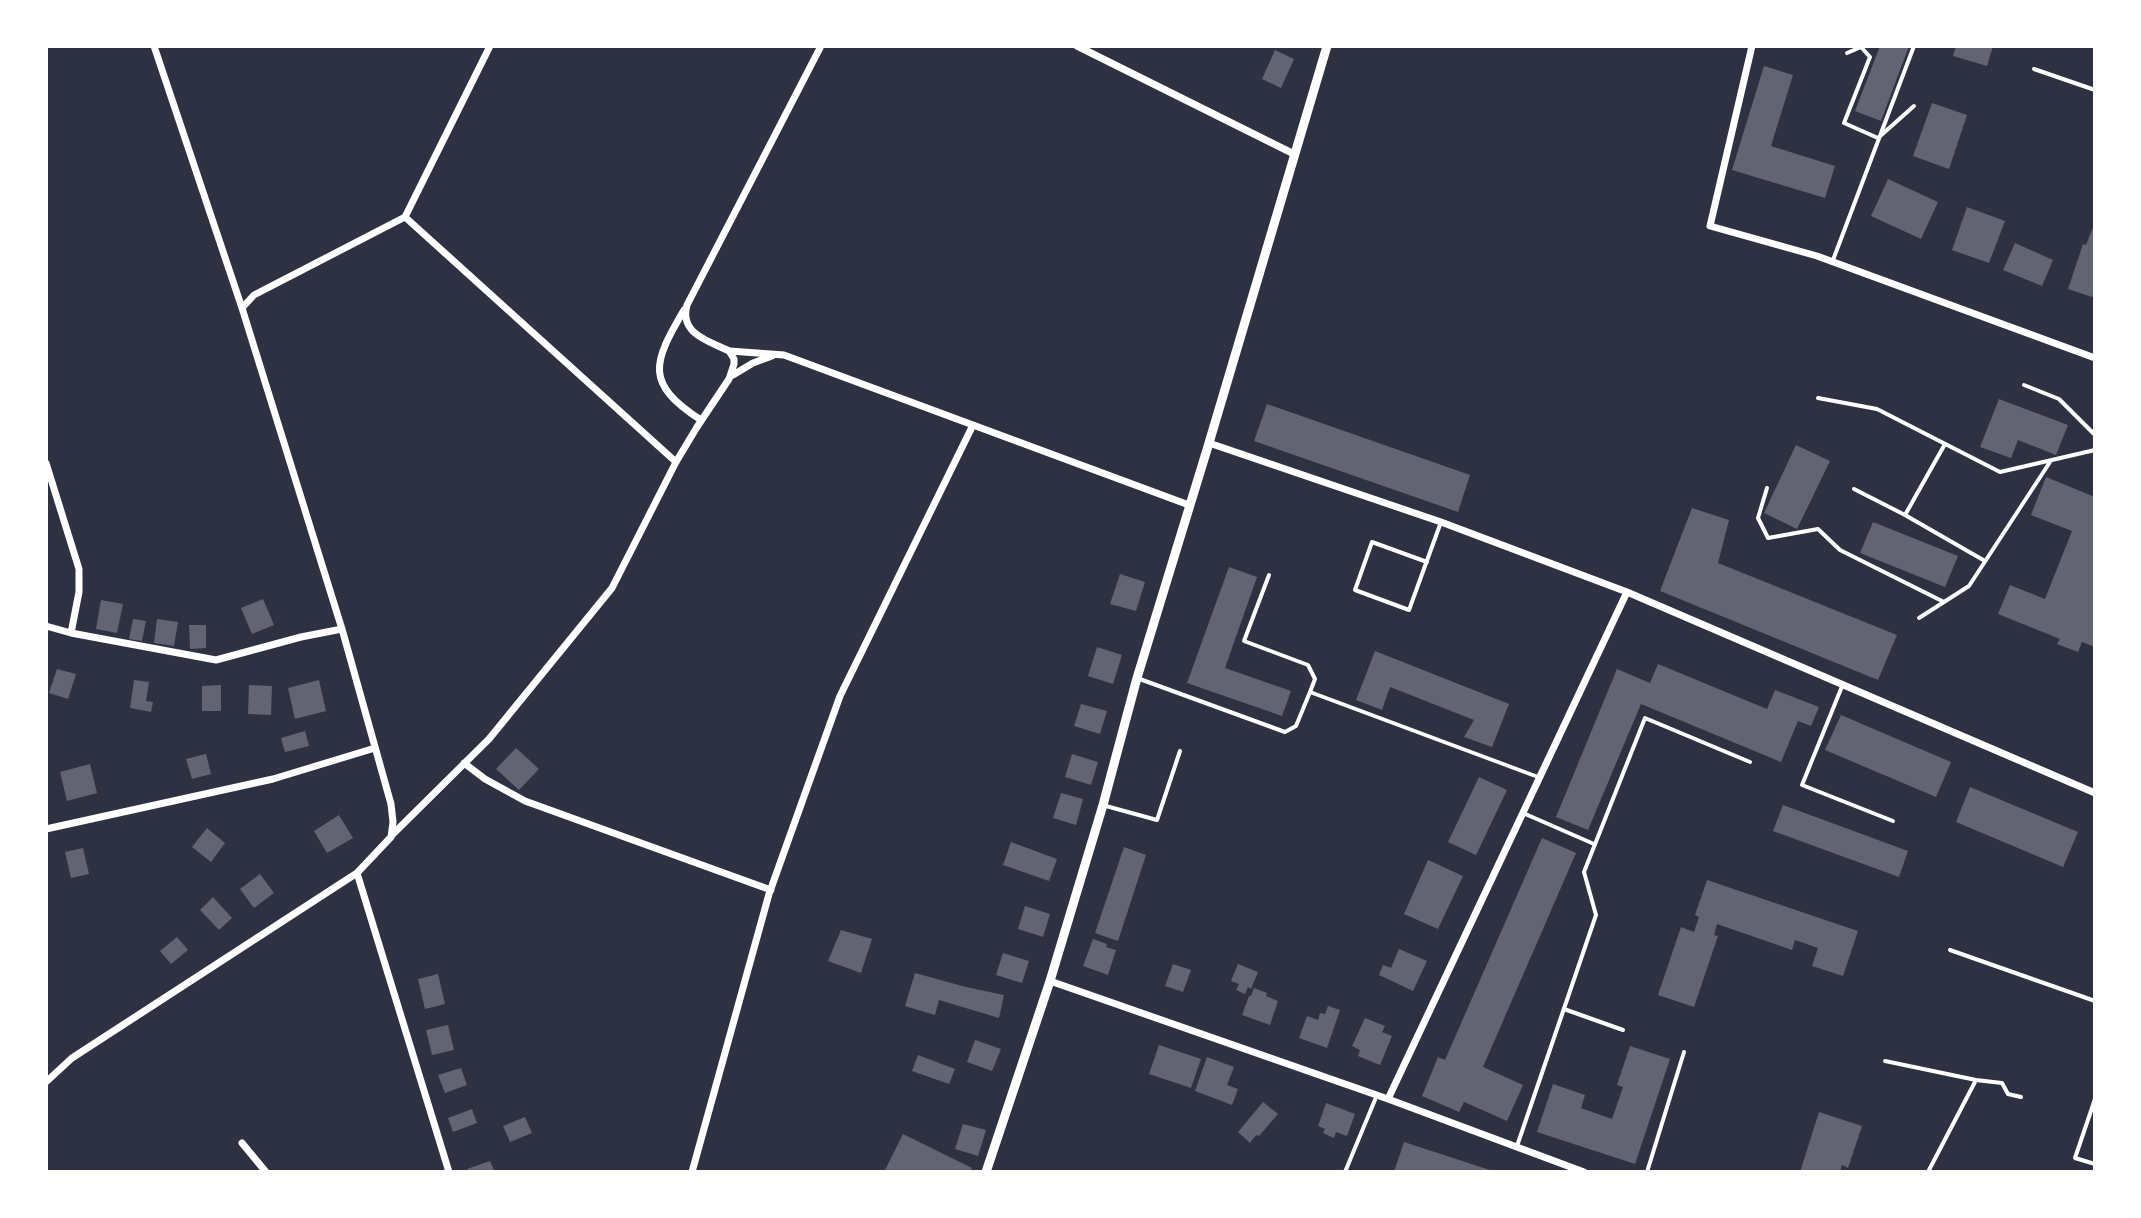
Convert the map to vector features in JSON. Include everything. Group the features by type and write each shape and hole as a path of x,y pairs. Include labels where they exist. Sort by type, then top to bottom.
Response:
{"street":[{"path":"154,46 242,308 342,629 391,804 391,837"},
{"path":"242,308 254,295 405,217 490,46"},
{"path":"701,420 682,408 662,383 659,371 663,348 821,46"},
{"path":"1077,46 1294,154"},
{"path":"986,1172 1050,981 1137,678 1327,46"},
{"path":"1752,46 1710,226 1832,262 2095,358"},
{"path":"405,217 676,462"},
{"path":"687,305 686,321 692,332 729,351 784,355 1189,505"},
{"path":"729,351 734,359 729,379"},
{"path":"46,1082 72,1058 357,873 489,739 612,588 676,462 729,379 753,363 784,355"},
{"path":"692,1172 771,890 840,696 973,425"},
{"path":"1209,443 1441,522 1627,592 2095,793"},
{"path":"46,463 79,569 79,592 71,633"},
{"path":"1388,1099 1627,592"},
{"path":"46,626 216,660 342,629"},
{"path":"46,829 273,779 375,748"},
{"path":"464,763 485,779 525,801 771,890"},
{"path":"357,873 449,1172"},
{"path":"1050,981 1377,1095 1584,1172"},
{"path":"242,1143 266,1172"}],"lane":[{"path":"1832,262 1914,46"},
{"path":"1847,53 1861,47 1870,57 1844,123 1878,138"},
{"path":"2034,69 2095,90"},
{"path":"1878,138 1914,106"},
{"path":"2024,385 2059,399 2095,435"},
{"path":"1818,398 1877,409 2000,472 2095,450"},
{"path":"1905,515 1945,444"},
{"path":"1919,618 1969,586 2051,460"},
{"path":"1767,488 1758,518 1768,538 1818,529 1840,550 1944,602"},
{"path":"1854,489 1985,561"},
{"path":"1427,562 1372,542 1355,590 1409,610 1427,562 1441,522"},
{"path":"1137,678 1285,732 1296,726 1315,679 1308,665 1244,641 1269,575"},
{"path":"1843,684 1802,785 1893,821"},
{"path":"1310,692 1540,777"},
{"path":"1516,1148 1596,915 1584,872 1645,718 1750,762"},
{"path":"1103,805 1157,820 1180,751"},
{"path":"1523,813 1594,844"},
{"path":"1950,950 2095,1001"},
{"path":"1564,1009 1623,1030"},
{"path":"1647,1172 1684,1052"},
{"path":"1885,1061 2002,1083 2008,1094 2021,1097"},
{"path":"1928,1172 1976,1080"},
{"path":"1345,1172 1377,1095"},
{"path":"2095,1099 2075,1158 2095,1164"}],"building":[{"path":"1880,46 1909,46 1881,121 1855,111"},
{"path":"1956,46 1993,46 1987,66 1953,56"},
{"path":"1275,50 1294,59 1281,88 1262,79"},
{"path":"1764,66 1793,75 1771,146 1835,166 1825,198 1732,170"},
{"path":"1932,103 1967,115 1949,169 1913,156"},
{"path":"1888,179 1938,202 1921,239 1871,216"},
{"path":"1967,207 2005,221 1989,263 1952,250"},
{"path":"2095,222 2095,288 2092,297 2068,289 2083,244 2086,245"},
{"path":"2015,243 2053,260 2042,286 2003,270"},
{"path":"1999,399 2068,425 2056,455 2018,440 2011,458 1980,447"},
{"path":"1267,404 1470,475 1458,512 1254,441"},
{"path":"1796,445 1830,461 1797,529 1764,513"},
{"path":"2046,477 2095,497 2095,647 2082,642 2078,652 2057,644 2060,639 1998,614 2010,585 2045,599 2072,531 2031,515"},
{"path":"1692,508 1729,520 1718,563 1897,635 1878,680 1660,591"},
{"path":"1873,522 1958,556 1945,587 1860,553"},
{"path":"1229,567 1257,577 1225,668 1291,691 1282,716 1187,683"},
{"path":"1120,574 1145,582 1136,611 1110,604"},
{"path":"263,599 274,625 252,634 241,608"},
{"path":"101,600 123,604 117,633 96,629"},
{"path":"133,619 146,621 142,641 129,639"},
{"path":"157,619 178,622 174,646 154,643"},
{"path":"189,625 206,625 206,648 190,649"},
{"path":"1097,647 1122,655 1113,684 1088,676"},
{"path":"1375,651 1509,704 1492,747 1464,737 1474,720 1390,687 1382,710 1356,700"},
{"path":"1658,664 1767,709 1775,690 1819,707 1811,726 1798,721 1781,762 1641,704 1588,830 1556,817 1617,669 1650,683"},
{"path":"57,669 76,674 68,699 49,693"},
{"path":"134,680 149,682 146,701 153,702 151,712 130,708"},
{"path":"319,680 326,711 295,719 288,688"},
{"path":"221,685 221,711 202,711 202,686"},
{"path":"249,685 272,686 271,715 248,714"},
{"path":"1081,704 1107,711 1100,734 1074,726"},
{"path":"1841,715 1951,762 1936,797 1825,750"},
{"path":"305,731 309,746 285,752 281,738"},
{"path":"516,748 539,769 519,790 496,769"},
{"path":"206,754 211,774 192,779 186,759"},
{"path":"1072,754 1098,762 1091,785 1065,777"},
{"path":"90,764 97,793 67,801 60,772"},
{"path":"1479,777 1507,790 1476,855 1448,842"},
{"path":"1970,787 2078,832 2063,867 1956,822"},
{"path":"1061,793 1083,799 1076,825 1053,818"},
{"path":"1783,805 1908,851 1899,877 1773,831"},
{"path":"339,815 353,838 327,853 314,831"},
{"path":"207,828 225,843 211,862 192,847"},
{"path":"1542,838 1576,853 1483,1067 1523,1085 1507,1121 1464,1102 1459,1112 1422,1096 1438,1057 1445,1060"},
{"path":"1011,842 1057,859 1049,881 1003,865"},
{"path":"1124,847 1146,855 1118,941 1095,933"},
{"path":"83,848 89,874 71,878 65,852"},
{"path":"1428,860 1463,876 1438,929 1404,914"},
{"path":"260,874 274,893 254,908 240,889"},
{"path":"1707,880 1858,931 1843,976 1812,966 1818,948 1795,940 1792,950 1717,924 1714,935 1718,936 1694,1007 1658,995 1681,927 1694,932 1699,917 1695,915"},
{"path":"213,897 232,918 219,930 200,910"},
{"path":"1025,906 1050,914 1043,937 1018,929"},
{"path":"841,930 872,939 861,973 828,961"},
{"path":"177,937 188,950 171,964 160,951"},
{"path":"1093,939 1116,950 1108,975 1083,966"},
{"path":"1399,949 1427,961 1413,991 1379,975 1383,965 1391,968"},
{"path":"1003,953 1029,961 1022,983 996,975"},
{"path":"1173,964 1191,970 1183,992 1165,986"},
{"path":"1238,964 1258,972 1251,989 1248,987 1245,994 1236,990 1239,984 1231,981"},
{"path":"915,973 1004,995 999,1018 939,1000 935,1015 905,1006"},
{"path":"438,974 445,1004 425,1009 418,979"},
{"path":"1254,988 1278,1001 1270,1025 1242,1015"},
{"path":"1328,1006 1340,1010 1327,1048 1299,1038 1307,1016 1318,1020 1320,1013 1325,1014"},
{"path":"1365,1018 1385,1026 1382,1032 1392,1036 1380,1065 1358,1056 1360,1050 1352,1046"},
{"path":"448,1025 454,1050 432,1055 426,1030"},
{"path":"975,1040 1001,1049 992,1071 967,1062"},
{"path":"1159,1045 1201,1059 1191,1088 1149,1074"},
{"path":"1630,1046 1670,1059 1635,1164 1537,1132 1553,1084 1585,1095 1581,1108 1612,1119 1623,1087 1617,1085"},
{"path":"918,1055 955,1069 949,1084 912,1071"},
{"path":"1207,1057 1234,1067 1227,1085 1238,1089 1232,1105 1195,1091"},
{"path":"461,1068 467,1085 445,1093 438,1075"},
{"path":"1263,1102 1278,1114 1250,1143 1238,1132"},
{"path":"1326,1103 1355,1114 1347,1136 1336,1132 1334,1138 1323,1133 1325,1129 1318,1126"},
{"path":"472,1109 477,1123 453,1132 448,1118"},
{"path":"1819,1112 1862,1126 1848,1168 1842,1165 1840,1172 1800,1172"},
{"path":"525,1117 532,1133 510,1142 503,1126"},
{"path":"963,1124 986,1130 978,1156 955,1149"},
{"path":"903,1134 972,1168 970,1172 885,1170"},
{"path":"1404,1142 1493,1171 1493,1172 1394,1172"},
{"path":"490,1161 495,1172 468,1172 467,1169"}]}
